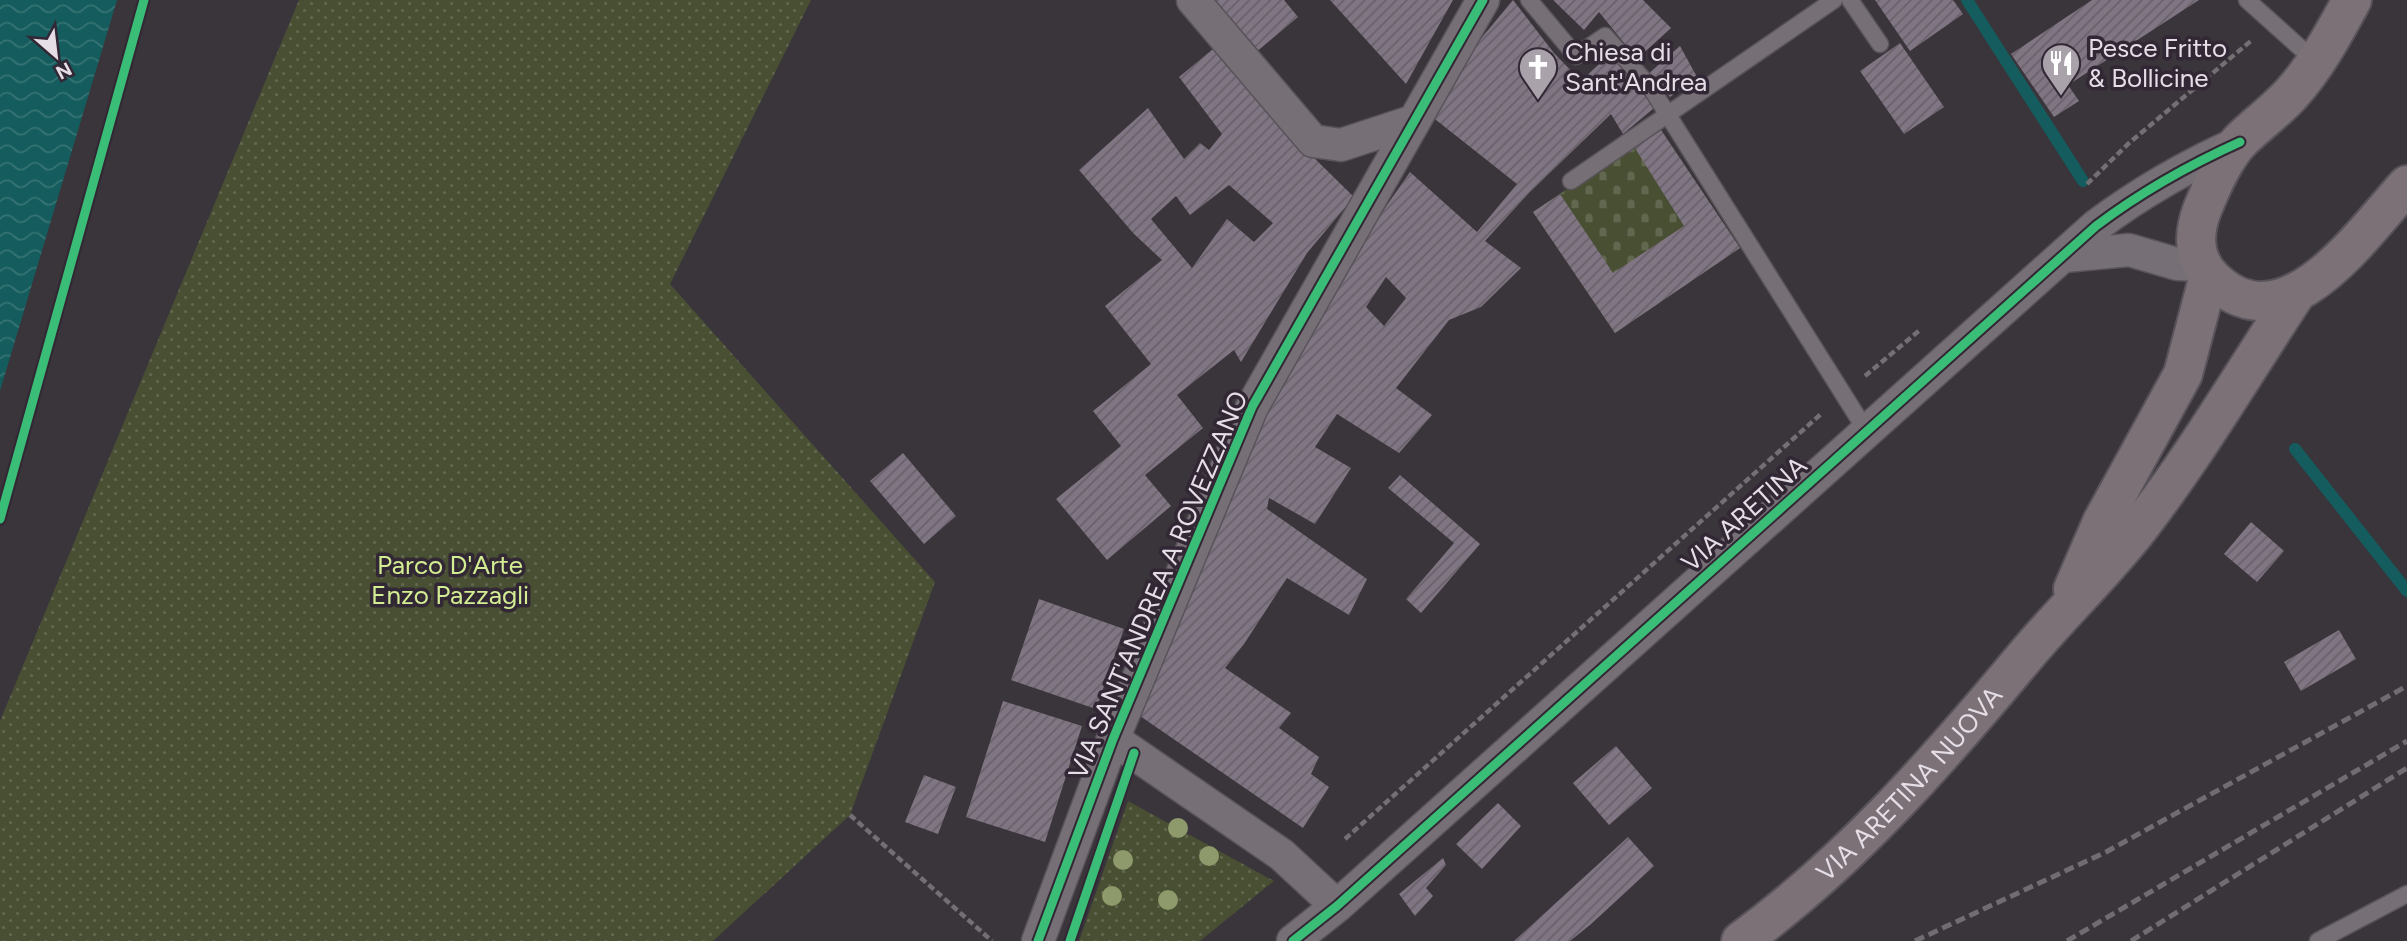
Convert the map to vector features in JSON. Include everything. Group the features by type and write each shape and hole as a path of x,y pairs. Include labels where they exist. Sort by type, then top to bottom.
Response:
{"main road":[{"path":"2352,0 2316,61 2269,118 2240,142 2202,211 2195,236 2205,270 2226,292 2245,301 2267,303 2295,295 2342,256 2407,184"},
{"name":"VIA ARETINA NUOVA","path":"2062,613 2102,522 2183,374 2192,349 2205,270"},
{"name":"VIA ARETINA NUOVA","path":"1741,941 1802,893 1913,788 2062,613 2108,566 2178,475 2228,403 2295,295"}],"street":[{"path":"1192,0 1313,141 1341,145 1414,121"},
{"name":"VIA SANT'ANDREA A ROVEZZANO","path":"1038,941 1113,739 1252,407 1483,0"},
{"name":"VIA ARETINA","path":"1293,941 1337,906 2096,226 2132,199 2201,159 2240,142"},
{"path":"2065,256 2129,250 2205,270"},
{"path":"1113,739 1282,855 1337,906"}],"lane":[{"path":"1530,0 1576,56 1605,36 1651,88 1867,432"},
{"path":"1571,181 1834,0"},
{"path":"1850,0 1880,44"},
{"path":"2247,0 2316,61"},
{"path":"2318,941 2407,894"}],"path":[{"path":"2081,191 2128,144 2273,22"},
{"path":"1345,839 1843,394 1928,324"},
{"path":"850,815 992,941"}],"green space":[{"name":"Parco D'Arte Enzo Pazzagli","path":"299,0 811,0 670,284 935,582 850,815 713,941 0,941 0,721"},
{"path":"1659,127 1740,248 1615,333 1533,212"},
{"path":"1128,801 1274,881 1200,941 1079,941"}],"water":[{"path":"0,0 117,0 0,391"}],"building":[{"path":"1210,0 1284,0 1298,17 1255,53"},
{"path":"1330,0 1453,0 1406,84"},
{"path":"1513,0 1554,53 1581,81 1612,52 1654,108 1623,134 1611,114 1530,192 1485,241 1521,268 1481,307 1449,320 1396,388 1432,415 1399,453 1337,414 1315,447 1351,468 1315,524 1269,498 1267,509 1367,579 1349,615 1287,578 1225,668 1291,713 1279,728 1319,757 1311,774 1329,787 1303,828 1140,716 1166,639 1282,371 1410,172 1477,232 1517,184 1431,116 1469,53","holes":["1386,277 1406,298 1384,326 1366,307"]},
{"path":"1553,0 1643,0 1671,28 1637,59 1599,12 1584,30"},
{"path":"1875,0 1953,0 1963,14 1910,51"},
{"path":"2092,0 2199,0 2068,85 2079,101 2054,117 2011,54"},
{"path":"1900,43 1944,107 1904,134 1860,71"},
{"path":"1680,46 1697,77 1670,97 1649,73"},
{"path":"1213,49 1261,106 1354,197 1307,253 1241,362 1234,350 1177,395 1203,428 1145,475 1171,506 1107,560 1056,499 1121,446 1093,411 1151,364 1105,306 1162,260 1134,234 1079,170 1148,108 1184,159 1200,143 1209,150 1222,134 1179,77","holes":["1229,185 1273,223 1254,242 1227,219 1192,268 1151,219 1176,196 1190,215"]},
{"path":"1659,127 1740,248 1615,333 1533,212 1560,194 1613,273 1684,226 1633,145"},
{"path":"903,453 956,516 924,544 870,481"},
{"path":"1400,475 1480,544 1421,613 1406,599 1454,543 1388,488"},
{"path":"2251,522 2284,551 2257,582 2224,554"},
{"path":"1039,599 1124,629 1096,709 1011,680"},
{"path":"2339,630 2356,659 2301,691 2284,662"},
{"path":"1003,701 1082,726 1045,842 966,817"},
{"path":"1616,746 1652,788 1609,825 1573,783"},
{"path":"924,775 956,787 938,834 905,822"},
{"path":"1498,803 1521,826 1482,869 1456,844"},
{"path":"1628,837 1654,866 1590,925 1570,941 1514,941"},
{"path":"1443,858 1446,865 1426,888 1433,896 1415,916 1399,894"}],"waterway":[{"path":"1967,0 2083,181"},
{"path":"2295,449 2407,591"}],"railway":[{"path":"1915,941 2106,852 2407,686"},
{"path":"2067,941 2407,741"},
{"path":"2131,941 2407,768"}],"cycle path":[{"path":"0,519 144,0"},
{"path":"1038,941 1113,739 1252,407 1483,0"},
{"path":"1293,941 1337,906 2096,226 2166,180 2240,142"},
{"path":"1070,941 1134,753"}],"place":[{"name":"Pesce Fritto & Bollicine","path":"2061,97"},
{"name":"Chiesa di Sant'Andrea","path":"1538,101"}]}
